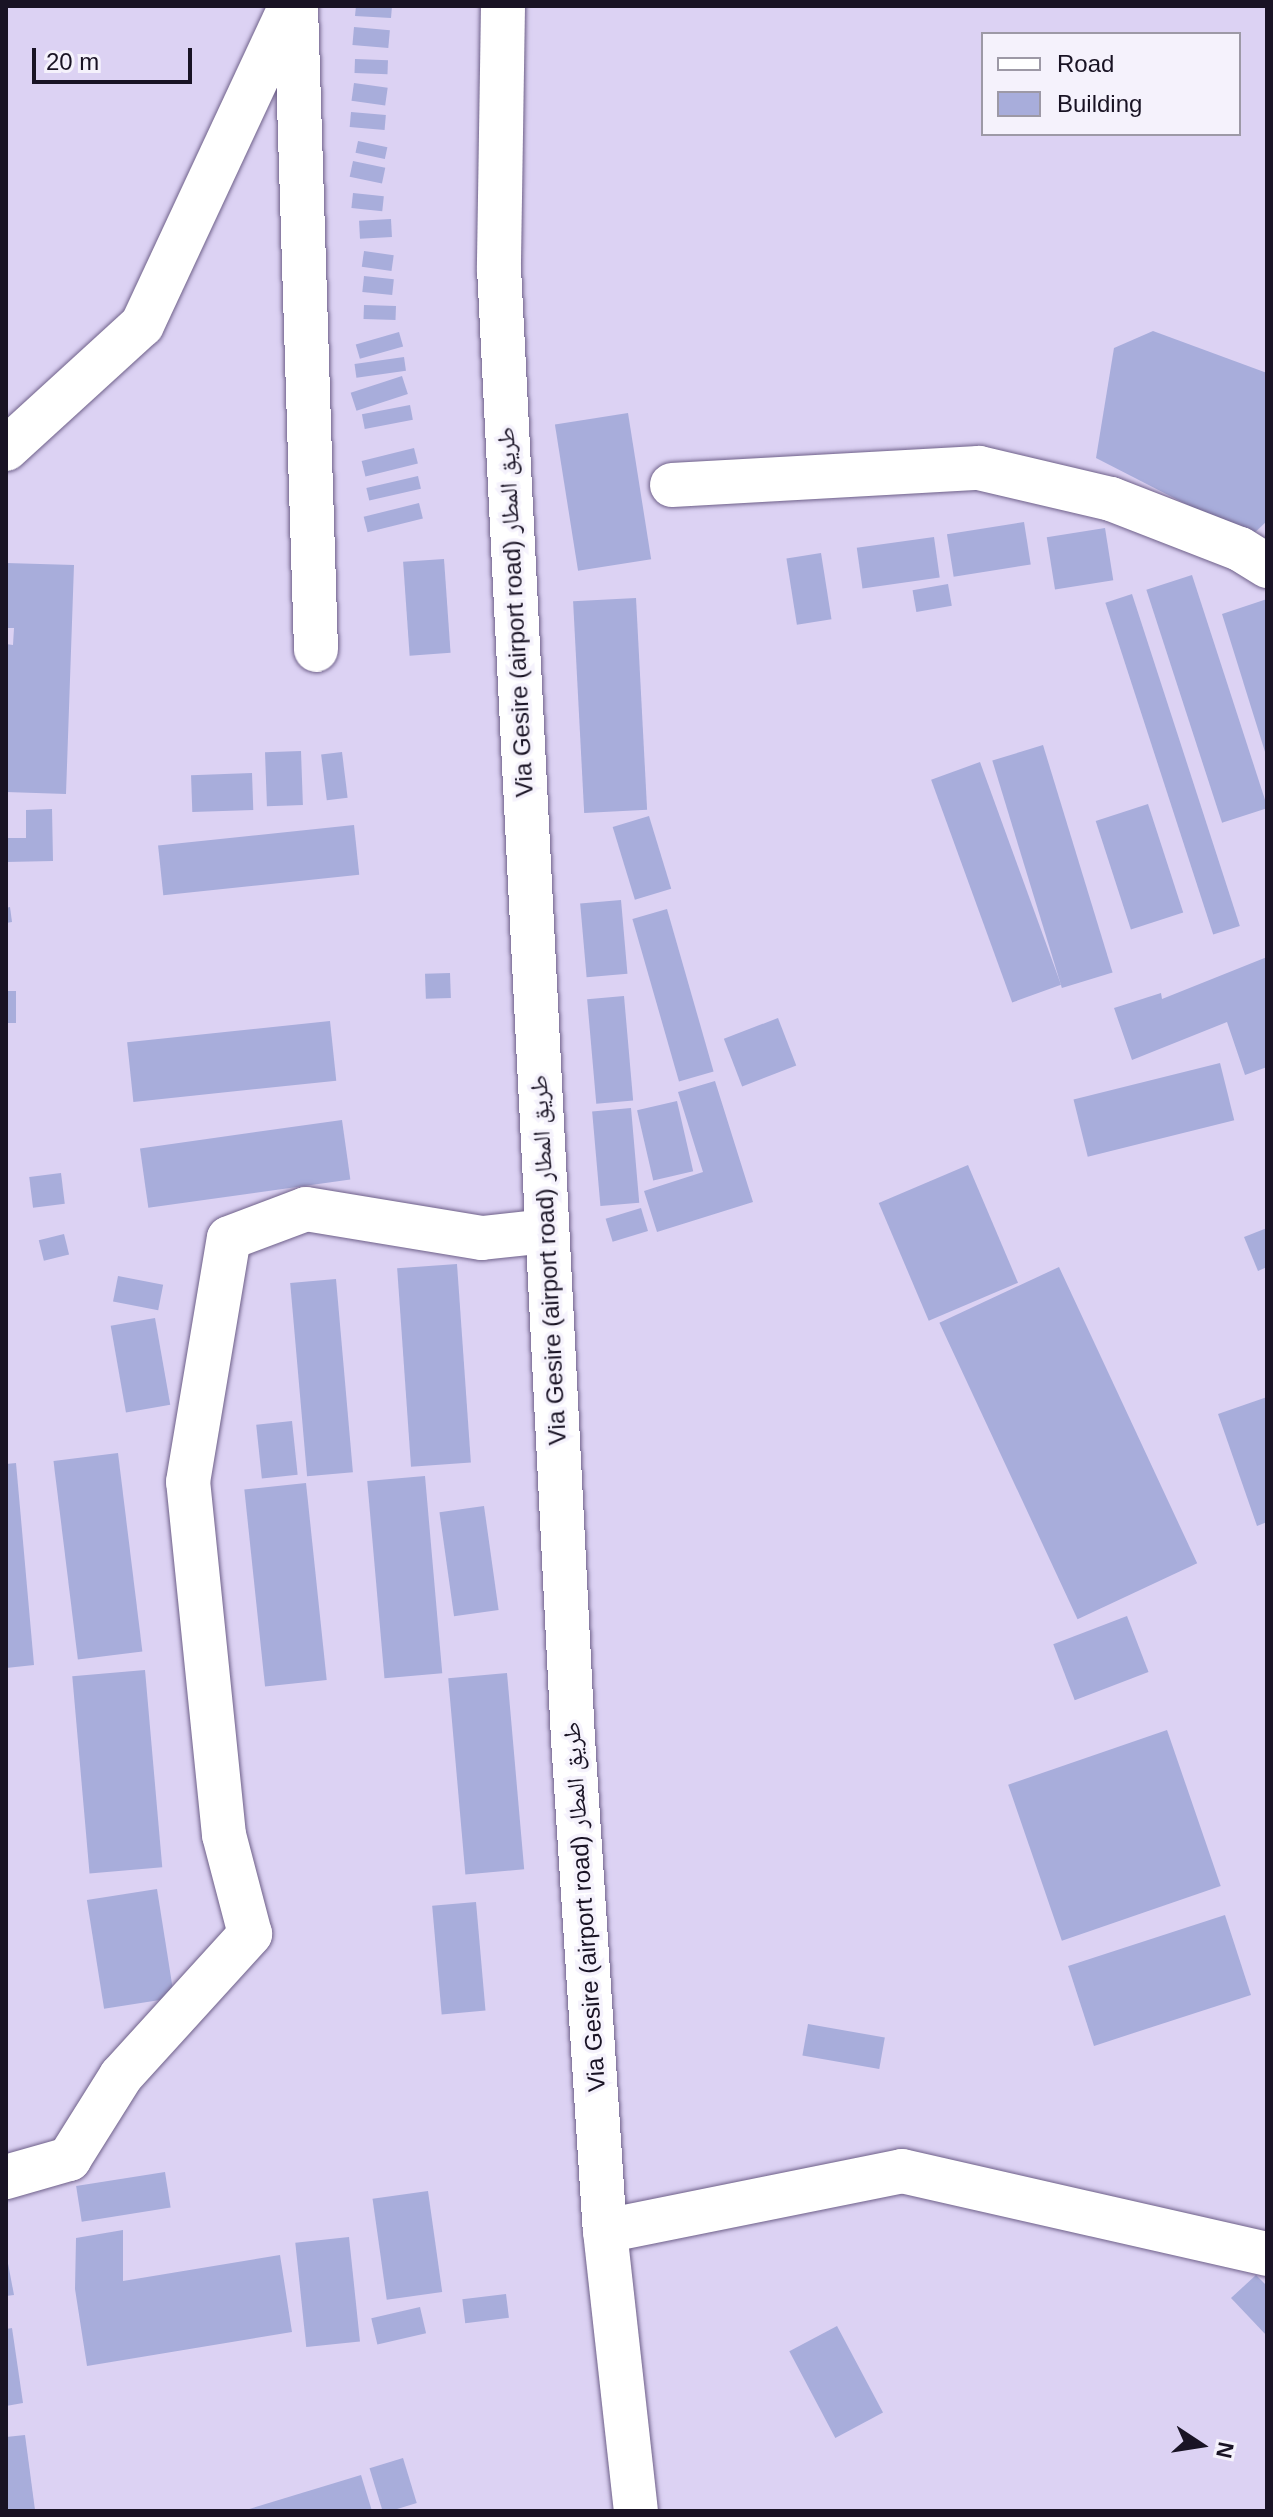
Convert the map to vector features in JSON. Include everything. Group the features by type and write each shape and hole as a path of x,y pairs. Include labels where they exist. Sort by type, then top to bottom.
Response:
{"street":[{"path":"6,449 142,325 294,6"},
{"path":"294,6 316,650"},
{"name":"Via Gesire (airport road) طريق المطار","path":"503,6 499,268 546,1231 605,2231 636,2511"},
{"path":"672,485 979,468 1111,499 1240,549 1267,566"},
{"path":"6,2177 69,2159 121,2076 250,1934 224,1835 188,1482 229,1238 306,1209 482,1238 546,1231"},
{"path":"605,2231 902,2171 1267,2254"}],"shaded area":[{"path":"6,6 1267,6 1267,2511 6,2511"}],"building":[{"path":"356,6 392,6 391,18 355,16"},
{"path":"354,27 390,30 388,48 352,45"},
{"path":"355,59 388,60 387,74 355,73"},
{"path":"354,83 388,88 385,106 351,101"},
{"path":"351,112 386,115 385,130 350,127"},
{"path":"358,141 387,147 385,159 356,153"},
{"path":"353,161 385,168 382,184 350,177"},
{"path":"353,193 384,196 382,211 351,208"},
{"path":"391,219 392,237 360,239 359,221"},
{"path":"364,251 394,255 391,271 362,267"},
{"path":"364,276 394,279 392,295 362,292"},
{"path":"364,305 396,306 395,320 364,319"},
{"path":"1153,331 1267,373 1267,521 1250,537 1096,458 1114,348"},
{"path":"399,332 403,346 360,359 356,344"},
{"path":"404,357 406,371 356,378 354,364"},
{"path":"402,376 408,394 357,411 351,393"},
{"path":"410,405 413,420 365,429 362,414"},
{"path":"628,413 651,559 578,571 555,425"},
{"path":"414,448 418,464 365,477 362,461"},
{"path":"418,476 421,489 369,501 366,488"},
{"path":"419,503 423,519 368,532 364,517"},
{"path":"1024,522 1031,564 954,577 947,534"},
{"path":"1105,528 1113,580 1055,590 1047,537"},
{"path":"934,537 940,578 862,588 857,548"},
{"path":"821,553 831,619 797,625 786,558"},
{"path":"444,559 451,653 410,656 403,562"},
{"path":"6,563 74,565 66,794 6,792 6,644 13,645 14,628 6,628"},
{"path":"1192,575 1267,806 1222,823 1146,590"},
{"path":"948,584 952,606 916,612 913,590"},
{"path":"1132,594 1240,926 1213,935 1105,603"},
{"path":"636,598 647,810 584,813 573,601"},
{"path":"1267,599 1267,755 1266,755 1222,614"},
{"path":"1043,745 1113,973 1062,988 992,760"},
{"path":"301,751 303,805 267,806 265,752"},
{"path":"342,752 348,798 327,800 321,755"},
{"path":"980,762 1061,985 1012,1002 931,780"},
{"path":"252,773 253,810 192,812 191,775"},
{"path":"1148,804 1183,912 1131,929 1096,821"},
{"path":"52,809 53,861 6,862 6,838 26,838 26,810"},
{"path":"649,816 671,889 635,900 613,827"},
{"path":"354,825 359,875 163,895 158,846"},
{"path":"621,900 627,974 587,977 580,904"},
{"path":"10,907 12,922 6,923 6,908"},
{"path":"667,909 714,1071 679,1081 632,919"},
{"path":"1267,957 1267,1067 1245,1075 1227,1022 1132,1060 1114,1008 1161,993 1162,999"},
{"path":"450,973 451,998 426,999 425,974"},
{"path":"6,991 16,991 16,1023 6,1023"},
{"path":"624,996 633,1101 596,1104 587,999"},
{"path":"778,1018 796,1066 742,1086 724,1039"},
{"path":"330,1021 336,1081 133,1102 127,1042"},
{"path":"1220,1063 1234,1120 1088,1157 1073,1100"},
{"path":"715,1081 753,1202 657,1232 644,1191 703,1172 678,1092"},
{"path":"677,1101 693,1171 653,1180 637,1110"},
{"path":"631,1108 639,1203 600,1206 592,1111"},
{"path":"342,1120 350,1179 148,1208 140,1148"},
{"path":"968,1165 1018,1283 929,1321 879,1203"},
{"path":"61,1173 65,1204 33,1208 29,1177"},
{"path":"641,1208 648,1231 613,1242 606,1219"},
{"path":"1267,1228 1267,1267 1258,1271 1244,1237"},
{"path":"64,1234 69,1254 44,1261 39,1240"},
{"path":"457,1264 471,1463 411,1467 397,1268"},
{"path":"1059,1267 1197,1563 1078,1619 939,1323"},
{"path":"118,1276 163,1285 158,1310 113,1302"},
{"path":"336,1279 353,1472 307,1476 290,1283"},
{"path":"155,1318 170,1405 126,1412 111,1326"},
{"path":"1267,1397 1267,1522 1257,1526 1218,1414"},
{"path":"292,1421 298,1475 262,1478 256,1425"},
{"path":"118,1453 142,1652 78,1659 53,1461"},
{"path":"16,1463 34,1665 6,1668 6,1464"},
{"path":"425,1476 442,1673 384,1678 367,1481"},
{"path":"306,1483 327,1680 265,1686 244,1489"},
{"path":"484,1506 499,1610 454,1616 439,1512"},
{"path":"1127,1616 1149,1672 1075,1700 1053,1644"},
{"path":"145,1670 162,1867 90,1874 72,1676"},
{"path":"507,1673 524,1869 465,1874 448,1678"},
{"path":"1167,1730 1221,1886 1062,1941 1008,1785"},
{"path":"157,1889 174,1998 104,2009 87,1900"},
{"path":"476,1902 485,2011 442,2014 432,1906"},
{"path":"1225,1915 1251,1995 1094,2046 1068,1966"},
{"path":"808,2024 885,2038 879,2069 802,2056"},
{"path":"165,2172 171,2208 82,2222 76,2186"},
{"path":"428,2191 442,2292 387,2300 373,2199"},
{"path":"123,2230 123,2281 280,2255 292,2332 87,2366 75,2289 76,2238"},
{"path":"349,2237 360,2341 306,2347 295,2243"},
{"path":"6,2253 14,2295 6,2296"},
{"path":"1256,2275 1267,2286 1267,2336 1231,2298"},
{"path":"506,2294 509,2318 465,2323 462,2299"},
{"path":"420,2307 426,2333 377,2345 371,2318"},
{"path":"837,2326 883,2413 835,2438 789,2351"},
{"path":"12,2328 23,2403 6,2406 6,2329"},
{"path":"25,2435 35,2510 6,2511 6,2437"},
{"path":"403,2458 417,2503 383,2511 370,2468"},
{"path":"361,2475 372,2511 246,2511 246,2510"}]}
